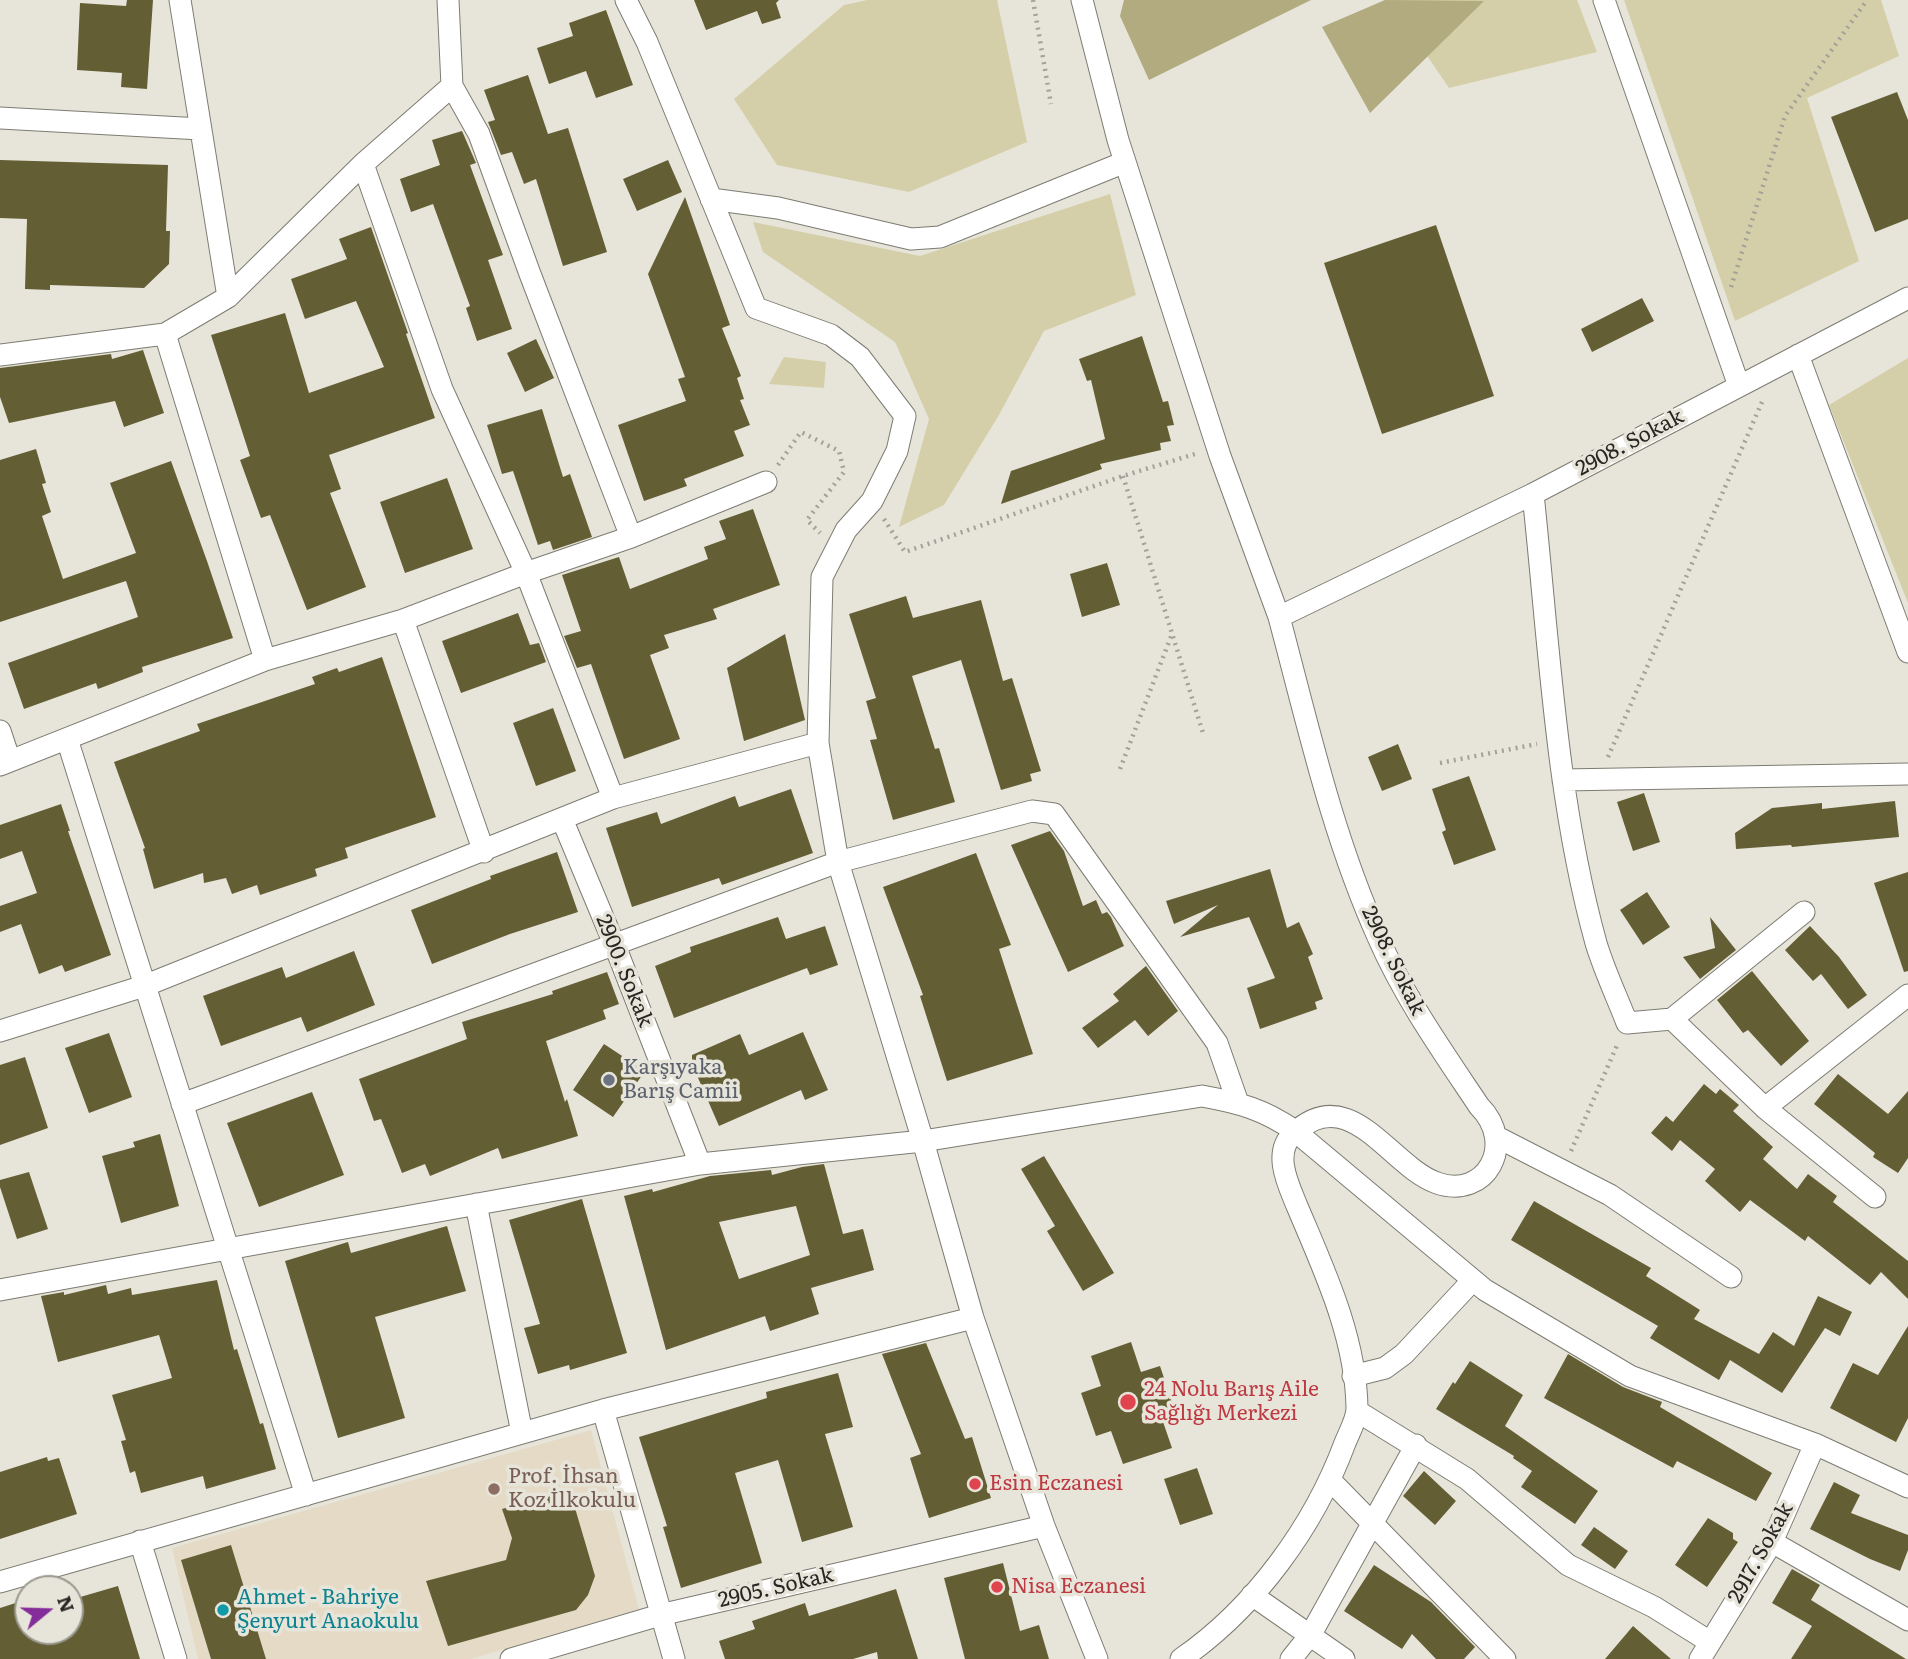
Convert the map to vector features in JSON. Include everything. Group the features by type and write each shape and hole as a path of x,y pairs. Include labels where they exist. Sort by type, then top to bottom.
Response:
{"street":[{"path":"180,0 228,297"},
{"path":"448,0 452,86 479,134 631,537"},
{"path":"626,0 756,308 831,335 860,357 905,416 897,451 872,501 846,530 821,577 818,743 838,862 923,1141 973,1318 1044,1526 1097,1659"},
{"path":"1082,0 1125,162 1217,447 1279,617"},
{"path":"1604,0 1739,386"},
{"path":"0,355 165,334 228,297 363,164 452,86"},
{"path":"0,118 201,130"},
{"path":"711,199 778,208 911,239 930,238 940,237 1125,162"},
{"path":"363,164 442,388 526,573 613,798"},
{"name":"2908. Sokak","path":"1497,1137 1489,1116 1479,1106 1425,1026 1378,938 1340,841 1279,617 1533,494 1908,298"},
{"path":"165,334 265,660"},
{"path":"1798,355 1908,652"},
{"path":"0,731 5,763 265,660 403,620 631,537 766,482"},
{"path":"1533,494 1563,780 1579,873 1597,946 1627,1023 1672,1020 1804,912"},
{"path":"403,620 484,852"},
{"path":"67,739 306,1495"},
{"path":"0,1031 144,986 484,852 613,798 818,743"},
{"path":"1563,780 1908,774"},
{"path":"183,1104 838,862 1032,811 1054,814 1217,1043 1238,1103"},
{"name":"2900. Sokak","path":"562,819 700,1164"},
{"path":"1765,1108 1908,995"},
{"path":"1672,1020 1765,1108 1875,1197"},
{"path":"0,1290 700,1164 923,1141 1202,1096 1238,1103 1271,1115 1295,1131 1486,1290 1630,1376 1815,1444 1907,1482"},
{"path":"1181,1659 1252,1595 1298,1537 1331,1481 1357,1411 1349,1345 1331,1286 1288,1184 1282,1151 1290,1136 1303,1125 1318,1118 1335,1116 1352,1121 1422,1174 1449,1186 1470,1182 1487,1170 1494,1158 1497,1137 1610,1195 1731,1277"},
{"path":"476,1204 522,1433"},
{"path":"1353,1376 1385,1368 1404,1354 1474,1280"},
{"path":"0,1581 603,1410 973,1318"},
{"path":"603,1410 674,1659"},
{"path":"1357,1411 1468,1479 1567,1565 1654,1606 1705,1650"},
{"name":"2917. Sokak","path":"1705,1650 1772,1542 1815,1444"},
{"path":"1291,1659 1311,1634 1416,1445"},
{"path":"1331,1481 1505,1659"},
{"name":"2905. Sokak","path":"511,1659 660,1615 1044,1526"},
{"path":"140,1541 176,1659"},
{"path":"1772,1542 1908,1620"},
{"path":"1252,1595 1344,1659"}],"path":[{"path":"1033,0 1051,104"},
{"path":"1730,288 1785,116 1867,0"},
{"path":"1598,780 1777,366"},
{"path":"766,482 801,432 839,451 844,472 807,520 836,548"},
{"path":"872,501 905,552 1123,476 1217,447"},
{"path":"1123,476 1203,733"},
{"path":"1120,769 1172,633"},
{"path":"1440,762 1559,740"},
{"path":"1563,1171 1627,1023"}],"shaded area":[{"path":"867,0 997,0 1027,142 909,192 777,165 734,99 844,5"},
{"path":"1124,0 1311,0 1149,80 1120,16"},
{"path":"1385,0 1484,1 1370,113 1322,27"},
{"path":"1389,0 1577,0 1597,52 1449,88"},
{"path":"1624,0 1881,0 1899,56 1807,98 1859,261 1735,321"},
{"path":"1110,194 1136,295 1044,331 999,415 944,505 899,527 929,419 895,342 763,252 753,222 920,256"},
{"path":"784,357 826,362 824,388 769,384"},
{"path":"1908,358 1908,603 1829,405"},
{"name":"Prof. İhsan Koz İlkokulu","path":"591,1430 639,1609 471,1659 198,1659 172,1548"}],"building":[{"path":"127,0 153,0 147,89 121,87 122,73 77,70 80,3 126,6"},
{"path":"694,0 779,0 776,3 781,18 762,24 757,11 706,30"},
{"path":"606,10 633,85 596,98 586,71 549,84 537,48 573,36 569,23"},
{"path":"528,75 548,134 568,128 607,252 563,266 536,179 524,184 512,152 501,155 488,122 495,120 484,90"},
{"path":"1897,92 1908,120 1908,219 1875,232 1831,117"},
{"path":"462,131 476,163 470,165 503,255 488,260 512,329 477,341 466,308 470,306 433,204 411,212 400,179 440,165 432,140"},
{"path":"0,160 168,165 166,231 170,231 169,264 144,288 50,285 50,290 25,289 27,219 0,218"},
{"path":"668,160 682,192 637,211 623,179"},
{"path":"685,197 730,325 722,328 741,376 737,378 744,399 740,400 750,425 734,431 744,456 684,479 687,486 644,501 618,425 686,401 678,379 685,377 648,274"},
{"path":"1436,225 1494,396 1382,434 1324,263"},
{"path":"371,227 435,418 329,455 341,489 330,493 366,587 307,610 270,515 261,518 240,460 250,456 211,335 285,313 309,393 384,367 356,301 305,319 291,279 347,259 339,239"},
{"path":"1642,298 1654,321 1592,352 1581,329"},
{"path":"1142,336 1163,402 1168,401 1174,425 1167,426 1171,441 1160,443 1161,450 1100,464 1102,469 1001,504 1011,471 1105,439 1091,380 1087,381 1079,359"},
{"path":"536,339 554,378 525,392 507,353"},
{"path":"143,350 164,413 124,427 115,401 9,423 0,397 0,368 111,354 112,359"},
{"path":"542,409 563,477 570,474 592,537 553,550 550,541 538,545 513,471 502,474 487,425"},
{"path":"36,449 46,483 42,484 51,512 42,516 63,579 136,553 110,483 171,461 233,638 142,667 143,672 98,689 96,683 24,709 8,663 138,617 126,581 0,622 0,460"},
{"path":"447,478 473,549 405,573 380,502"},
{"path":"753,509 780,585 713,609 717,619 664,635 669,648 650,655 680,739 624,759 591,664 577,668 564,636 581,631 562,575 619,557 630,589 708,559 704,547 726,539 719,521"},
{"path":"1107,563 1120,605 1082,617 1070,574"},
{"path":"906,596 913,618 981,600 1003,681 1012,678 1041,771 1030,774 1032,781 1001,790 961,660 912,676 935,749 939,748 955,802 893,820 870,740 877,739 866,701 876,698 849,614"},
{"path":"518,613 530,645 539,643 546,662 461,693 442,641"},
{"path":"785,634 805,720 744,741 727,668"},
{"path":"382,657 436,817 345,848 348,858 315,869 317,876 260,895 257,885 232,894 226,878 204,883 203,873 154,889 143,849 145,848 114,762 200,731 197,724 315,684 312,677 337,668 339,672"},
{"path":"553,708 576,771 536,786 513,723"},
{"path":"1398,744 1412,779 1382,791 1368,757"},
{"path":"1469,776 1496,850 1454,865 1442,832 1446,830 1432,789"},
{"path":"791,789 813,853 722,885 719,878 632,907 606,828 657,812 661,824 735,796 739,807"},
{"path":"1644,793 1660,842 1633,851 1617,802"},
{"path":"1895,801 1899,837 1792,847 1736,849 1735,833 1772,808 1822,803 1822,809"},
{"path":"61,804 111,955 65,972 62,965 39,974 21,924 0,932 0,906 37,893 22,851 0,859 0,825"},
{"path":"1050,831 1064,851 1083,906 1096,900 1102,914 1107,912 1111,917 1124,946 1068,972 1011,845"},
{"path":"557,852 578,912 432,964 411,910 491,879 490,876"},
{"path":"976,853 1011,945 999,949 1033,1054 947,1081 920,996 923,995 883,887"},
{"path":"1270,869 1287,928 1299,922 1313,954 1308,957 1323,999 1315,1002 1317,1009 1260,1029 1247,988 1275,978 1249,917 1180,937 1218,905 1174,924 1166,901"},
{"path":"1908,872 1908,971 1904,972 1874,883"},
{"path":"1647,892 1670,927 1643,945 1620,910"},
{"path":"778,917 786,939 825,926 838,965 810,975 807,968 674,1018 655,966 691,952 690,947"},
{"path":"1710,917 1736,950 1700,979 1683,957 1715,948"},
{"path":"1810,926 1839,957 1867,995 1848,1009 1821,974 1813,981 1785,950"},
{"path":"354,951 375,1005 307,1032 301,1017 221,1046 203,996 282,967 286,978"},
{"path":"1146,966 1178,1011 1148,1036 1135,1020 1098,1048 1082,1028 1119,1001 1113,994"},
{"path":"1752,971 1809,1041 1781,1066 1748,1030 1743,1033 1717,1000"},
{"path":"607,972 619,1004 603,1010 606,1019 546,1041 578,1136 502,1159 498,1148 430,1176 425,1164 402,1173 381,1119 374,1121 359,1079 467,1039 462,1022 553,994 552,991"},
{"path":"803,1032 828,1090 805,1100 801,1090 719,1126 692,1064 692,1055 740,1034 749,1055"},
{"path":"109,1033 132,1097 89,1113 65,1048"},
{"name":"Karşıyaka Barış Camii","path":"604,1044 645,1071 613,1117 573,1090"},
{"path":"25,1057 48,1128 0,1145 0,1065"},
{"path":"1838,1074 1888,1114 1908,1091 1908,1158 1898,1173 1873,1157 1875,1153 1814,1104"},
{"path":"1704,1084 1716,1094 1720,1089 1739,1105 1733,1111 1773,1147 1763,1159 1797,1189 1808,1174 1837,1196 1833,1202 1908,1261 1908,1299 1881,1272 1870,1285 1808,1236 1805,1241 1750,1200 1740,1212 1705,1181 1715,1169 1680,1140 1672,1151 1651,1133 1666,1116 1673,1122"},
{"path":"312,1092 344,1175 259,1207 227,1123"},
{"path":"160,1134 179,1206 121,1223 102,1156 135,1147 133,1142"},
{"path":"1044,1156 1114,1273 1083,1291 1047,1231 1055,1226 1021,1169"},
{"path":"824,1164 843,1234 863,1229 874,1270 811,1288 819,1314 770,1331 765,1316 666,1350 624,1196 652,1189 653,1192 710,1176 771,1170 772,1175","holes":["796,1206 810,1255 739,1279 719,1222"]},
{"path":"29,1172 48,1229 17,1239 0,1180"},
{"path":"582,1199 627,1353 570,1370 569,1365 538,1374 524,1328 540,1324 509,1220"},
{"path":"1534,1201 1651,1268 1646,1276 1700,1310 1694,1319 1759,1354 1773,1332 1794,1346 1818,1296 1852,1312 1840,1336 1825,1328 1782,1393 1730,1360 1719,1380 1650,1338 1658,1326 1511,1240"},
{"path":"447,1226 466,1291 375,1317 405,1418 338,1438 285,1261 348,1242 351,1253"},
{"path":"217,1280 234,1350 237,1349 276,1469 206,1489 203,1476 141,1493 135,1471 130,1473 121,1441 126,1440 112,1395 172,1378 159,1335 58,1362 41,1296 64,1292 64,1295 106,1285 108,1294 131,1288 132,1295"},
{"path":"1908,1326 1908,1418 1896,1442 1830,1408 1853,1363 1878,1375"},
{"name":"24 Nolu Barış Aile Sağlığı Merkezi","path":"1131,1342 1141,1372 1160,1366 1175,1411 1161,1416 1172,1448 1123,1464 1111,1431 1096,1436 1081,1393 1101,1386 1091,1356"},
{"path":"926,1343 965,1439 972,1437 991,1498 929,1518 910,1458 921,1454 882,1354"},
{"path":"1568,1354 1623,1387 1662,1402 1660,1407 1772,1473 1756,1501 1677,1461 1673,1468 1544,1398"},
{"path":"1470,1361 1523,1395 1505,1426 1598,1491 1575,1524 1521,1487 1532,1471 1513,1458 1514,1456 1436,1409"},
{"path":"838,1373 853,1427 825,1434 853,1527 802,1542 778,1460 735,1473 762,1563 681,1588 663,1527 667,1526 639,1437 767,1398 766,1392"},
{"path":"47,1457 48,1461 59,1458 77,1514 0,1539 0,1472"},
{"path":"1197,1468 1213,1514 1180,1525 1164,1479"},
{"path":"1424,1471 1456,1501 1435,1525 1403,1496"},
{"path":"1834,1482 1860,1495 1851,1513 1908,1535 1908,1550 1900,1571 1810,1529"},
{"path":"570,1491 595,1576 588,1595 576,1610 448,1646 426,1581 506,1560 512,1538 502,1509"},
{"path":"1708,1518 1733,1533 1733,1539 1738,1542 1707,1587 1675,1565"},
{"path":"1594,1527 1628,1551 1615,1569 1581,1545"},
{"name":"Ahmet - Bahriye Şenyurt Anaokulu","path":"231,1545 266,1659 211,1659 181,1560"},
{"path":"1003,1563 1020,1631 1039,1625 1049,1659 965,1659 944,1578"},
{"path":"1374,1565 1431,1602 1475,1647 1464,1659 1436,1659 1412,1634 1402,1649 1344,1611"},
{"path":"1792,1569 1820,1585 1811,1600 1906,1659 1791,1659 1812,1626 1772,1603"},
{"path":"118,1586 140,1659 0,1659 0,1608 14,1604 14,1645 84,1645 84,1596"},
{"path":"896,1589 918,1659 878,1659 877,1652 853,1659 725,1659 719,1641 755,1629 752,1621 805,1603 809,1616"},
{"path":"1633,1626 1671,1659 1605,1659"}],"place":[{"name":"Karşıyaka Barış Camii","path":"609,1080"},
{"name":"24 Nolu Barış Aile Sağlığı Merkezi","path":"1128,1402"},
{"name":"Esin Eczanesi","path":"975,1484"},
{"name":"Prof. İhsan Koz İlkokulu","path":"494,1489"},
{"name":"Nisa Eczanesi","path":"997,1587"},
{"name":"Ahmet - Bahriye Şenyurt Anaokulu","path":"223,1610"}]}
